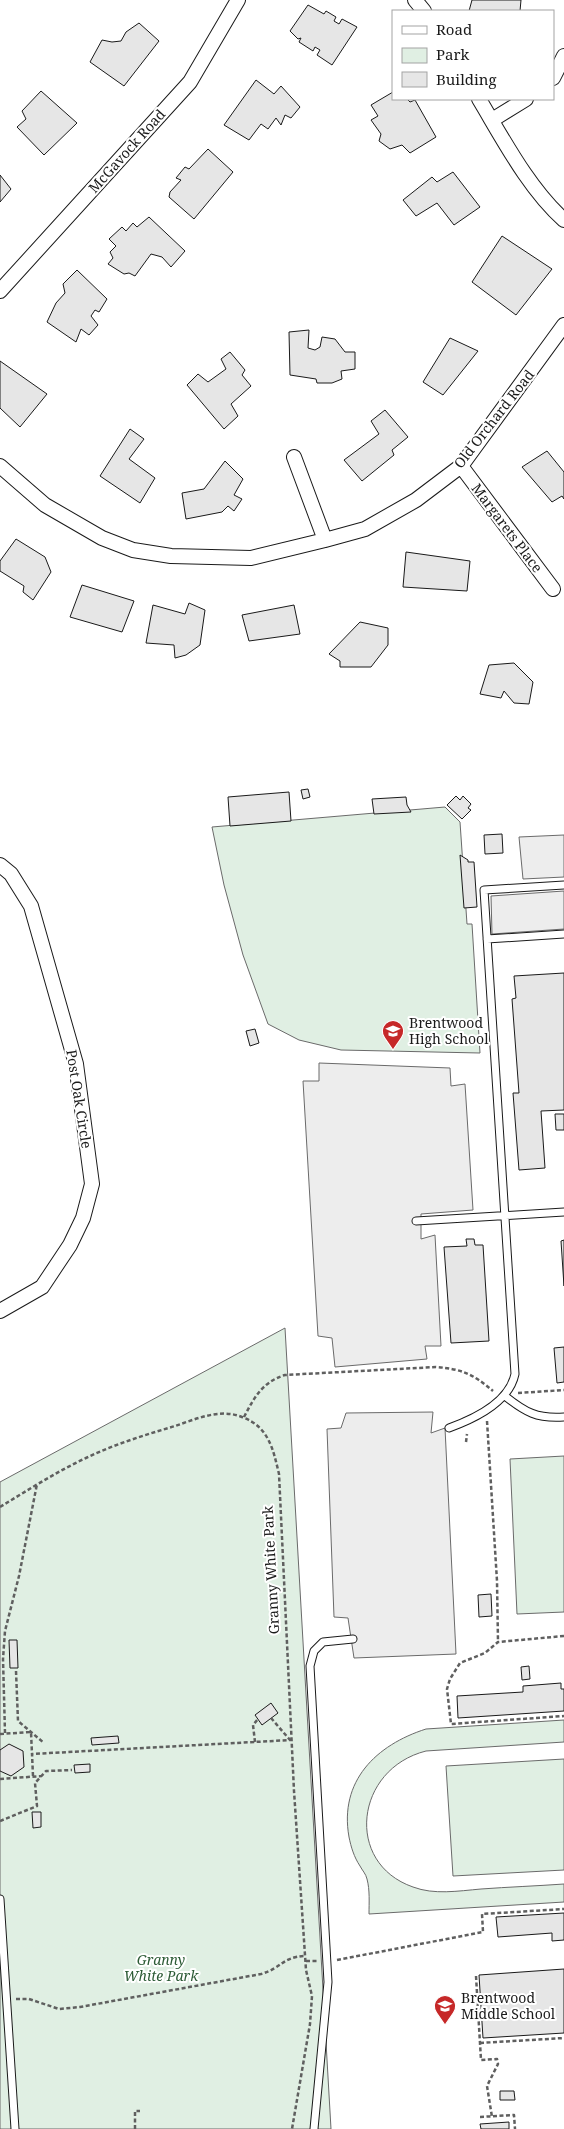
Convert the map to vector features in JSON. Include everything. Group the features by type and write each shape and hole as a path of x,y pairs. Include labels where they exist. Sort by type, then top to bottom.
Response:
{"street":[{"name":"McGavock Road","path":"0,291 190,82 238,0"},
{"path":"415,0 423,10"},
{"path":"554,76 564,56"},
{"path":"480,100 523,169 564,220"},
{"path":"492,120 524,100"},
{"name":"Old Orchard Road","path":"0,466 45,505 102,538 133,550 171,556 251,558 325,540 365,529 416,500 461,466 564,325"},
{"path":"294,457 325,540"},
{"name":"Margarets Place","path":"461,466 553,589"},
{"name":"Post Oak Circle","path":"0,865 11,874 31,906 76,1064 92,1184 83,1218 70,1245 42,1286 0,1312"}],"lane":[{"path":"449,1428 474,1418 506,1394 514,1379 515,1369 484,890 564,884"},
{"path":"487,939 564,934"},
{"path":"416,1221 564,1212"},
{"path":"506,1394 522,1409 538,1416 546,1418 564,1417"},
{"path":"314,2129 328,1961 310,1666 314,1651 323,1642 353,1639"},
{"path":"0,1899 16,2129"}],"path":[{"path":"0,1507 85,1458 144,1435 202,1417 234,1414 244,1417 259,1391 267,1383 285,1376 436,1367 465,1371 493,1391 506,1394 564,1390"},
{"name":"Granny White Park","path":"244,1417 257,1426 270,1441 279,1474 291,1740 306,1970 312,1996 292,2129"},
{"path":"487,1419 497,1581 498,1642"},
{"path":"5,1734 3,1659 5,1631 19,1576 37,1484"},
{"path":"564,1636 498,1642 485,1653 460,1663 456,1667 447,1689 451,1724 564,1716"},
{"path":"16,1671 18,1721 44,1743"},
{"path":"271,1718 291,1740"},
{"path":"255,1742 253,1725 258,1719"},
{"path":"0,1734 31,1732"},
{"path":"31,1732 33,1776"},
{"path":"32,1754 291,1740"},
{"path":"0,1821 37,1806 35,1783 46,1771 72,1770"},
{"path":"0,1779 42,1776"},
{"path":"306,1961 344,1960 483,1932 482,1914 564,1909"},
{"path":"7,1999 29,1999 59,2009 80,2007 261,1974 274,1970 291,1957 305,1956"},
{"path":"476,1976 481,2060 497,2059 498,2064 487,2086 492,2117"},
{"path":"480,2043 564,2038"},
{"path":"135,2129 134,2111 140,2111"},
{"path":"480,2118 514,2115 516,2129"}],"green space":[{"path":"445,807 460,822 467,924 472,924 480,1053 341,1050 299,1040 268,1024 243,955 224,885 212,827"},
{"name":"Granny White Park","path":"285,1328 331,2129 0,2129 0,1482"},
{"path":"564,1456 564,1612 517,1614 510,1459"},
{"path":"564,1720 564,1742 426,1751 402,1761 384,1776 372,1796 367,1817 368,1838 376,1858 391,1875 413,1887 429,1891 446,1892 564,1884 564,1902 369,1914 368,1883 366,1875 356,1859 352,1848 347,1817 350,1799 356,1782 377,1755 391,1745 426,1729"},
{"path":"564,1759 564,1870 453,1876 446,1766"}],"shaded area":[{"path":"564,835 564,877 523,879 519,837"},
{"path":"564,891 564,929 492,934 491,896"},
{"path":"319,1063 450,1068 451,1086 465,1084 473,1210 421,1214 421,1239 435,1235 441,1346 425,1346 427,1359 335,1367 332,1338 318,1336 303,1081 319,1081"},
{"path":"433,1412 431,1433 445,1428 456,1654 354,1658 348,1618 334,1617 327,1429 341,1428 346,1413"}],"building":[{"path":"472,0 521,0 520,10 469,10"},
{"path":"308,5 324,14 326,11 336,17 334,21 339,24 342,19 357,27 332,65 317,55 320,50 315,47 313,51 299,42 301,38 298,39 290,31"},
{"path":"139,23 159,41 124,86 90,62 102,40 121,41 126,32"},
{"path":"256,80 274,94 281,86 300,107 291,118 285,115 281,125 276,118 268,129 261,124 249,140 224,125"},
{"path":"41,91 77,123 44,155 17,127 26,119 22,111"},
{"path":"392,93 392,100 408,100 410,102 415,100 436,137 410,153 402,145 390,149 379,141 381,134 371,120 378,116 371,105"},
{"path":"208,149 233,172 194,219 169,197 170,192 181,180 176,178 185,167 189,169"},
{"path":"453,172 480,207 454,225 437,203 416,216 403,200 432,177 437,182"},
{"path":"0,175 11,189 0,202"},
{"path":"149,217 185,251 171,267 162,257 151,254 135,276 129,273 124,274 108,264 113,258 110,252 116,246 109,239 122,227 126,231 133,223 137,227"},
{"path":"502,236 552,269 516,315 472,282"},
{"path":"77,270 107,299 99,312 95,310 91,316 98,325 89,335 81,329 76,342 47,322 56,303 65,293 63,284"},
{"path":"309,330 308,348 315,350 320,347 322,337 335,339 345,352 355,352 355,369 341,371 342,379 332,383 317,383 316,379 290,375 289,332"},
{"path":"450,338 478,351 443,395 423,382"},
{"path":"230,352 245,370 242,375 251,386 231,404 238,416 224,429 187,385 198,374 208,382 226,369 221,359"},
{"path":"0,361 47,394 20,427 0,408"},
{"path":"385,410 408,437 392,450 394,455 362,481 344,460 379,434 371,421"},
{"path":"130,429 144,439 129,459 155,478 140,503 100,476"},
{"path":"547,451 564,472 564,499 562,496 552,502 522,467"},
{"path":"225,461 243,479 234,495 242,499 234,511 228,506 222,512 186,519 182,493 204,489"},
{"path":"16,539 45,557 51,572 33,600 23,592 24,586 0,571 0,561"},
{"path":"406,552 470,561 467,591 403,587"},
{"path":"82,585 134,601 122,632 70,617"},
{"path":"189,603 205,610 200,645 186,655 175,658 174,645 146,643 153,605 185,614"},
{"path":"294,605 300,634 249,641 242,615"},
{"path":"360,622 388,628 388,645 371,667 340,667 340,661 329,654"},
{"path":"514,663 533,682 529,704 514,703 504,691 501,698 480,694 489,665"},
{"path":"308,789 310,797 303,799 301,790"},
{"path":"289,792 291,821 230,826 228,797"},
{"path":"456,796 460,800 463,796 471,804 468,808 471,810 462,819 447,805"},
{"path":"406,797 407,805 411,812 374,814 372,799"},
{"path":"502,834 503,853 485,854 484,835"},
{"path":"460,855 468,860 468,862 474,862 477,907 464,908"},
{"path":"564,973 564,1110 541,1111 545,1168 519,1170 513,1093 519,1093 512,999 516,998 514,976"},
{"path":"255,1029 259,1043 250,1046 246,1031"},
{"path":"555,1114 564,1114 564,1130 556,1130"},
{"path":"466,1239 474,1239 475,1245 483,1245 489,1341 451,1343 444,1247 467,1246"},
{"path":"564,1240 564,1286 561,1241"},
{"path":"564,1347 564,1382 557,1383 554,1348"},
{"path":"491,1594 492,1616 479,1617 478,1595"},
{"path":"9,1640 17,1640 18,1668 10,1668"},
{"path":"529,1666 530,1679 522,1680 521,1667"},
{"path":"561,1683 561,1689 564,1689 564,1711 458,1718 457,1696 523,1692 523,1686"},
{"path":"271,1703 278,1713 262,1725 255,1715"},
{"path":"118,1736 119,1743 92,1745 91,1738"},
{"path":"9,1744 23,1751 24,1767 11,1776 0,1771 0,1750"},
{"path":"90,1764 90,1772 75,1773 74,1765"},
{"path":"32,1812 41,1812 41,1827 33,1828"},
{"path":"564,1913 564,1940 552,1941 552,1933 498,1937 496,1917"},
{"path":"564,1969 564,2033 483,2038 479,1975"},
{"path":"500,2091 514,2091 515,2100 500,2100"},
{"path":"509,2122 509,2129 481,2129 480,2124"}],"place":[{"name":"Brentwood High School","path":"393,1050"},
{"name":"Brentwood Middle School","path":"445,2025"}]}
